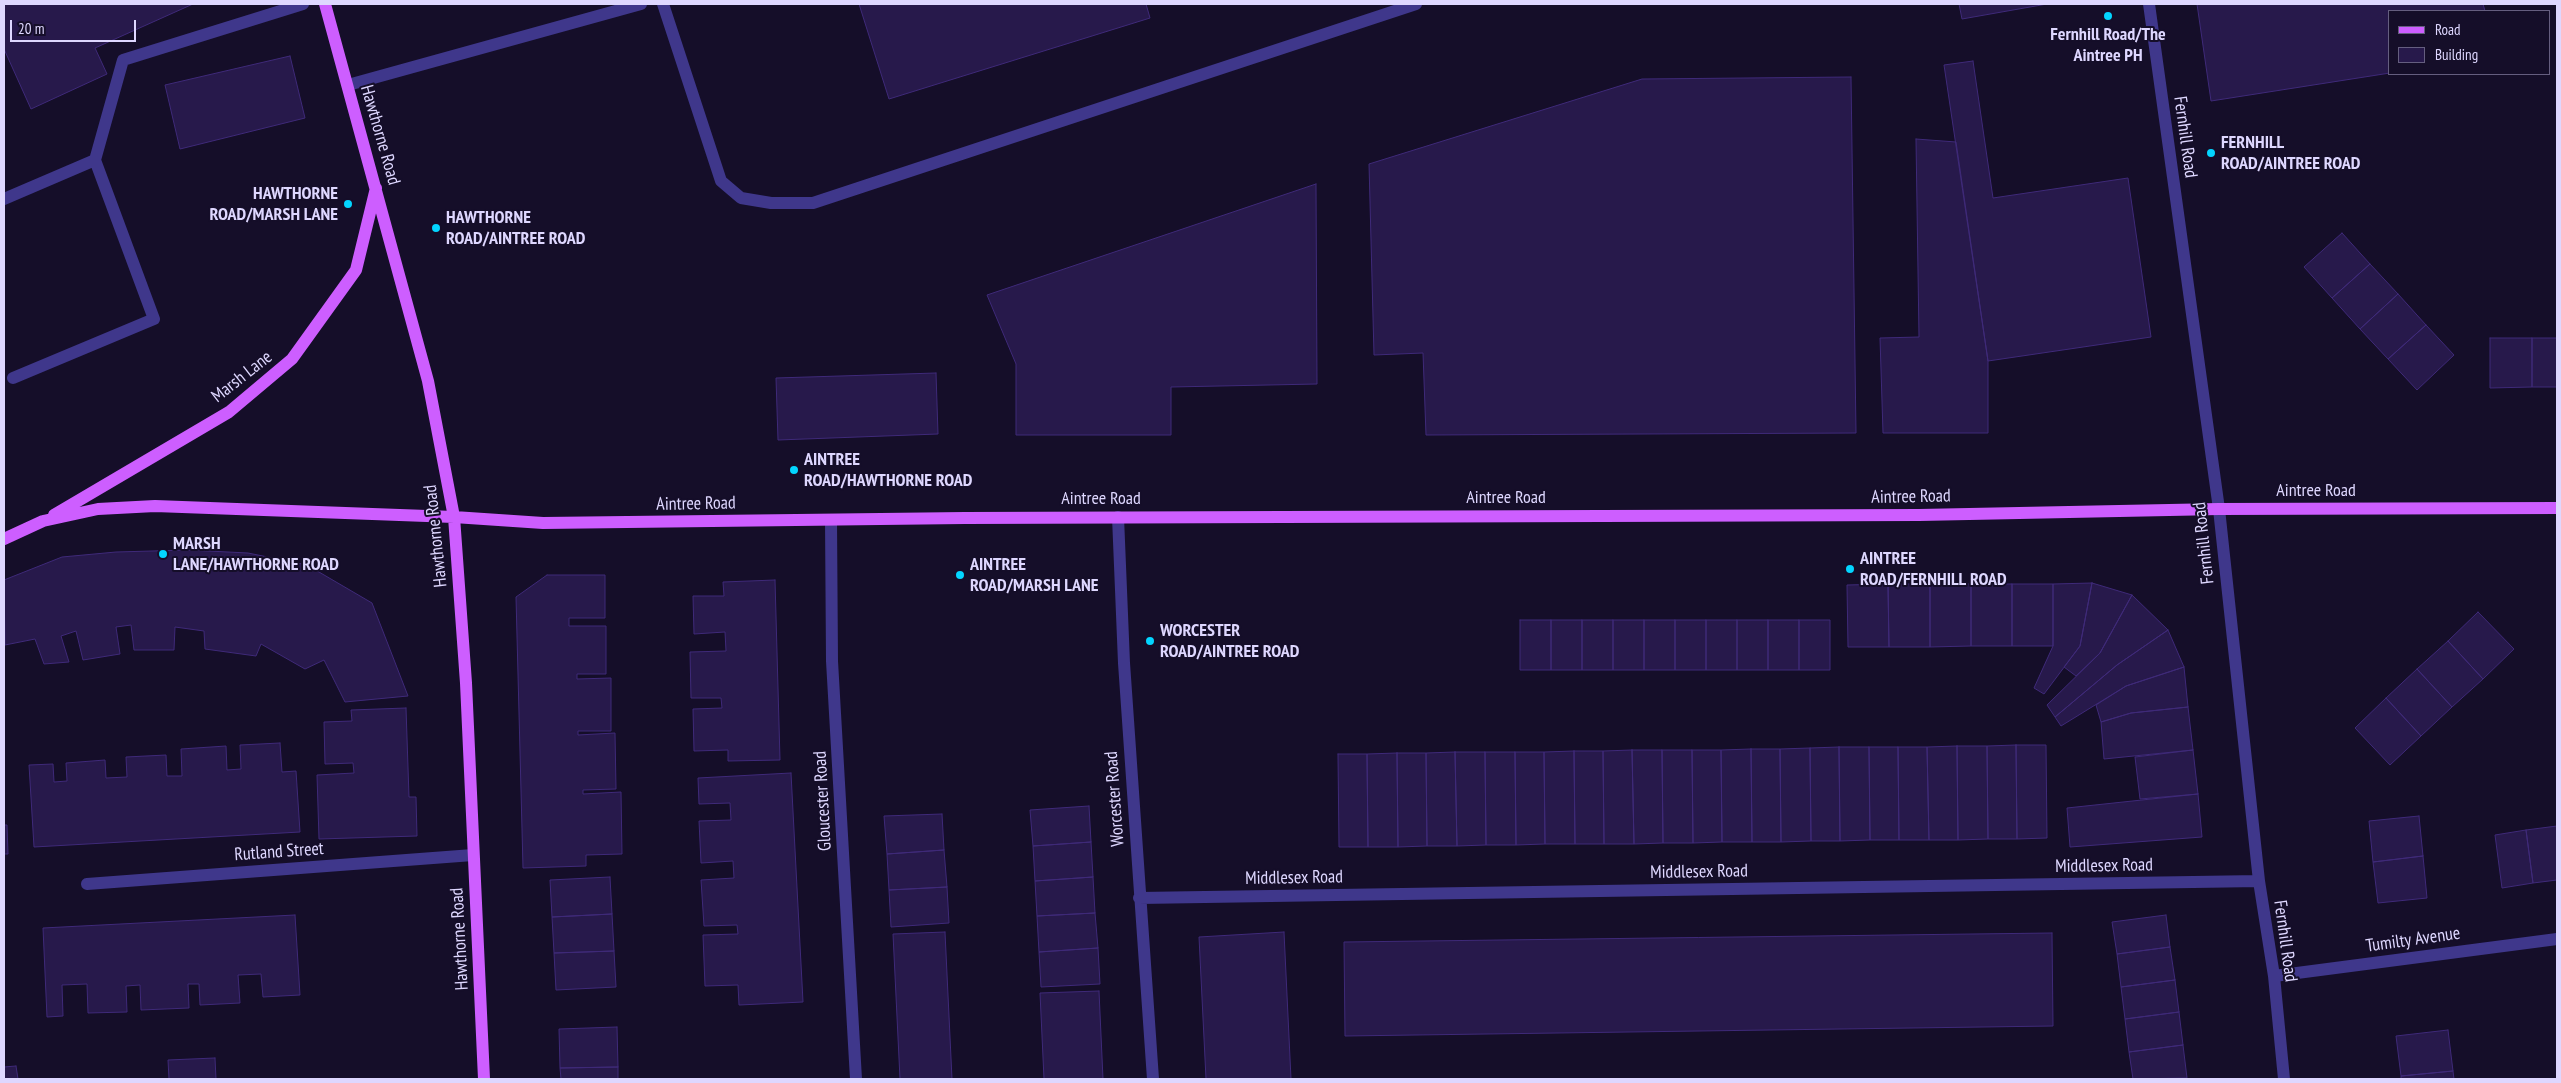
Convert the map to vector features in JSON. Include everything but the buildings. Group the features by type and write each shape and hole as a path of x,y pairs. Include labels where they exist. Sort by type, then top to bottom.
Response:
{"main road":[{"name":"Hawthorne Road","path":"325,4 428,381 454,517 466,683 484,1079"},
{"name":"Marsh Lane","path":"4,539 43,521 229,412 292,360 356,270 376,186"},
{"name":"Marsh Lane","path":"43,521 98,509 155,506 454,517"},
{"name":"Aintree Road","path":"454,517 543,523 1118,517 1919,515 2218,509 2557,508"}],"street":[{"path":"13,378 154,319 95,160 123,60 303,4"},
{"path":"348,85 641,4"},
{"path":"663,4 721,181 741,198 771,203 813,203 1416,4"},
{"name":"Fernhill Road","path":"2148,4 2218,509 2259,881 2274,976 2284,1079"},
{"path":"4,199 95,160"},
{"name":"Worcester Road","path":"1118,517 1124,663 1153,1079"},
{"name":"Gloucester Road","path":"831,520 832,661 856,1079"},
{"name":"Rutland Street","path":"87,884 473,855"},
{"name":"Middlesex Road","path":"1139,898 2259,881"},
{"name":"Tumilty Avenue","path":"2274,976 2557,939"}],"place":[{"name":"Fernhill Road/The Aintree PH","path":"2108,16"},
{"name":"FERNHILL ROAD/AINTREE ROAD","path":"2211,153"},
{"name":"HAWTHORNE ROAD/MARSH LANE","path":"348,204"},
{"name":"HAWTHORNE ROAD/AINTREE ROAD","path":"436,228"},
{"name":"AINTREE ROAD/HAWTHORNE ROAD","path":"794,470"},
{"name":"MARSH LANE/HAWTHORNE ROAD","path":"163,554"},
{"name":"AINTREE ROAD/FERNHILL ROAD","path":"1850,569"},
{"name":"AINTREE ROAD/MARSH LANE","path":"960,575"},
{"name":"WORCESTER ROAD/AINTREE ROAD","path":"1150,641"}]}
